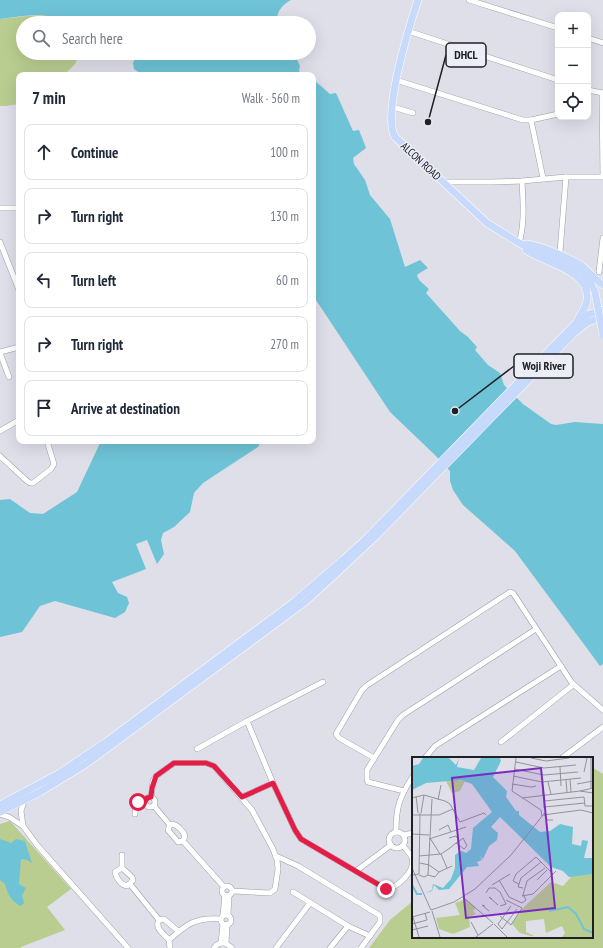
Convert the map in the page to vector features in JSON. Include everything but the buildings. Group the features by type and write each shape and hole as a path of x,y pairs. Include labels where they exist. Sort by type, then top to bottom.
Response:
{"main road":[{"name":"ALCON ROAD","path":"418,0 408,31 396,80 392,132 395,138 487,222 519,243"},
{"path":"519,243 537,246 576,262 603,285"},
{"path":"519,243 581,271 589,280 595,292 603,335"},
{"path":"519,243 528,252 569,271 584,285 586,291 587,300 578,320 536,368"},
{"path":"578,320 589,314 603,310"},
{"path":"0,813 24,801 86,764 304,602 352,559 434,472 536,368 582,325 603,317"},
{"path":"0,804 42,783 81,760 271,620 344,559 434,472"}],"street":[{"path":"469,0 555,27"},
{"path":"408,31 555,79"},
{"path":"591,39 603,43"},
{"path":"396,80 526,121 555,115"},
{"path":"443,182 522,181 543,178 603,177 602,93 591,91"},
{"path":"393,107 413,113"},
{"path":"531,120 543,178"},
{"path":"560,252 566,177"},
{"path":"519,243 521,237 523,200 522,181"},
{"path":"0,208 16,208"},
{"path":"599,272 602,263 603,238"},
{"path":"0,242 16,282"},
{"path":"9,377 0,353 16,348"},
{"path":"1,428 16,421"},
{"path":"0,456 30,483 51,468 54,464 48,444"},
{"path":"374,758 339,738 336,734 366,686 510,592 513,593 573,684 603,710"},
{"path":"404,791 368,782 366,779 367,770 398,720 403,715 536,629"},
{"path":"426,757 435,746 560,666"},
{"path":"197,749 322,682"},
{"path":"501,742 573,684"},
{"path":"247,721 273,783 295,830 301,839 386,889 391,888 410,874 412,869 412,858 403,845"},
{"path":"563,757 603,727"},
{"path":"170,825 154,806 155,801 151,797 156,776 174,763 206,763 214,766 242,797 258,819 277,860 277,883 273,892 265,894 229,894 222,892 224,887"},
{"path":"396,832 396,814 398,804 412,778"},
{"path":"242,797 273,783"},
{"path":"145,802 147,798 151,797"},
{"path":"23,826 21,811 24,801"},
{"path":"135,814 136,804 138,802 145,802"},
{"path":"145,802 148,807 154,806"},
{"path":"0,813 10,817 23,826 37,845 128,948"},
{"path":"170,825 177,825 185,836 183,841"},
{"path":"170,825 168,830 176,840 178,842 183,841"},
{"path":"396,832 400,832 404,836 405,841 403,845"},
{"path":"391,844 390,838 392,834 396,832"},
{"path":"404,836 412,833"},
{"path":"183,841 224,887"},
{"path":"356,871 391,844"},
{"path":"391,844 398,847 403,845"},
{"path":"122,855 122,868 132,877 133,880 127,886 124,885 116,876 115,872 122,868"},
{"path":"276,856 298,866 379,915 380,922 361,948"},
{"path":"130,884 159,920"},
{"path":"223,943 224,919 229,894 232,888 229,886 224,887"},
{"path":"293,892 348,926 370,936"},
{"path":"276,948 310,903"},
{"path":"169,940 193,922 207,918 224,919"},
{"path":"159,920 167,920 178,932"},
{"path":"159,920 157,924 158,927 169,940 170,948"},
{"path":"330,948 348,926"},
{"path":"214,948 223,943"},
{"path":"223,943 232,948"}],"green space":[{"path":"51,15 54,16 27,16"},
{"path":"16,17 16,60 77,60 75,64 67,72 16,72 16,104 0,106 0,19"},
{"path":"593,768 603,774 603,948 369,948 390,920 412,902 412,938 593,938"},
{"path":"10,821 71,889 47,907 65,930 21,948 0,948 0,824"}],"water":[{"path":"0,0 291,0 280,9 278,16 35,15 0,19"},
{"path":"134,60 297,60 300,66 300,72 138,72 134,69"},
{"path":"316,82 330,94 336,93 353,131 359,130 366,148 353,158 354,164 365,180 370,195 390,219 405,267 420,260 428,268 417,276 429,289 426,293 460,331 477,347 475,350 488,365 500,373 504,385 523,404 551,424 556,425 575,422 603,424 603,664 600,666 515,551 463,505 453,490 450,481 450,471 390,412 316,300"},
{"path":"100,444 260,444 258,447 203,483 194,493 190,512 174,527 163,533 161,540 164,554 157,564 147,540 136,544 146,569 112,582 118,593 127,597 129,603 125,612 115,618 55,601 40,606 22,632 0,637 0,500 10,499 30,513 43,514 77,492"},
{"path":"0,839 11,843 16,839 25,841 32,863 21,859 19,884 26,888 22,895 24,903 21,906 13,900 7,891 5,884 0,880"}],"place":[{"name":"DHCL","path":"428,122"},
{"name":"Woji River","path":"455,411"}],"route":[{"path":"138,802 145,802 147,798 151,797 153,781 156,776 174,763 206,763 214,766 242,797 273,783 295,830 301,839 386,889"}]}
